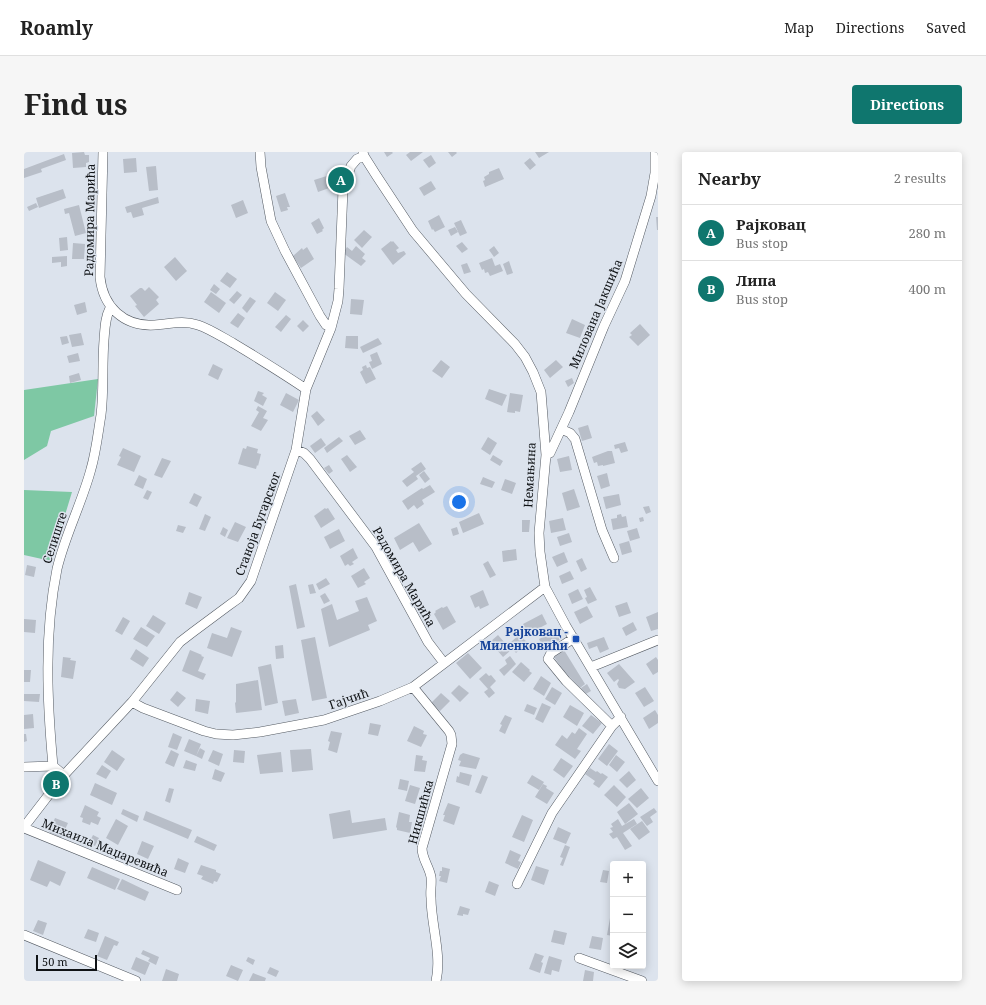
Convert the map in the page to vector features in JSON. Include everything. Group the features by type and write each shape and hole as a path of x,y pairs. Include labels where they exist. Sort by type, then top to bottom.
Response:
{"street":[{"name":"Радомира Марића","path":"103,152 100,277 102,292 110,308"},
{"path":"260,152 270,221 316,310 330,328"},
{"name":"Милована Јакшића","path":"546,455 550,452 561,429 604,326 625,281 651,196 655,173 655,152"},
{"name":"Станоја Бугарског","path":"24,827 64,775 132,702 180,642 242,594 251,581 296,450 306,389 330,328 338,301 343,189 351,166 364,154"},
{"name":"Немањина","path":"364,154 413,231 466,294 515,344 525,357 533,372 541,392 546,455 539,533 545,587 658,781"},
{"path":"110,308 127,319 141,325 183,322 198,325 266,362 306,389"},
{"name":"Селиште","path":"53,766 49,711 48,662 53,591 58,567 91,468 102,404 102,366 105,323 106,314 110,308"},
{"path":"561,429 570,433 575,439 602,530 614,558"},
{"name":"Радомира Марића","path":"296,450 304,453 310,459 376,547 428,642 444,663"},
{"name":"Гајчић","path":"132,702 143,708 204,731 216,734 233,735 260,732 324,720 380,701 413,687 545,587"},
{"path":"574,638 551,652 548,659 566,681 612,726"},
{"path":"592,667 658,640"},
{"name":"Никшићка","path":"413,687 450,731 452,739 452,744 422,848 423,857 429,871 431,882 431,898 437,958 436,981"},
{"path":"517,884 552,813 612,726 621,717"},
{"path":"24,767 53,766 64,775"},
{"name":"Михаила Маџаревића","path":"24,827 177,890"},
{"path":"24,936 136,981"},
{"path":"579,958 642,981"}],"green space":[{"path":"98,379 94,416 51,431 47,446 24,460 24,390"},
{"path":"24,490 72,492 51,561 24,555"}],"building":[{"path":"84,152 85,155 89,155 89,162 86,163 86,167 73,168 72,153"},
{"path":"384,152 392,152 393,153 387,157"},
{"path":"410,152 423,152 411,161 406,155"},
{"path":"448,152 456,152 457,153 452,157"},
{"path":"535,152 549,152 539,158"},
{"path":"64,154 66,160 41,169 42,172 24,178 24,169"},
{"path":"431,155 436,163 429,168 423,160"},
{"path":"136,158 137,172 124,173 123,159"},
{"path":"530,158 536,165 530,170 524,163"},
{"path":"156,166 158,190 149,191 146,167"},
{"path":"499,168 504,179 485,187 483,181 485,180 484,177 489,174 489,172"},
{"path":"330,175 332,187 318,192 314,180"},
{"path":"431,181 436,189 424,196 419,188"},
{"path":"63,189 66,198 39,208 36,198"},
{"path":"285,193 290,207 287,207 288,210 281,212 276,196"},
{"path":"158,197 159,203 142,208 144,215 133,218 131,212 127,213 125,207"},
{"path":"243,200 248,213 236,218 231,205"},
{"path":"36,203 38,207 29,211 27,207"},
{"path":"79,205 86,233 75,236 69,213 65,214 64,209"},
{"path":"439,215 445,227 435,232 433,229 432,230 428,221"},
{"path":"656,217 658,217 658,230 657,230"},
{"path":"319,218 324,228 322,230 323,231 317,234 311,223"},
{"path":"461,220 467,233 460,236 454,223"},
{"path":"455,227 458,232 451,236 448,230"},
{"path":"364,230 372,237 362,248 354,240"},
{"path":"67,237 68,250 60,251 59,238"},
{"path":"393,241 399,248 396,250 398,253 404,251 406,254 393,265 381,249"},
{"path":"462,242 468,249 462,253 456,246"},
{"path":"73,243 85,244 84,259 72,259"},
{"path":"356,246 365,254 362,258 366,261 361,266 343,253 347,247 352,251"},
{"path":"494,246 499,253 494,257 489,250"},
{"path":"307,247 314,259 301,268 293,256 302,248 303,250"},
{"path":"67,256 67,266 61,267 61,262 52,263 52,257"},
{"path":"175,257 187,271 176,281 164,267"},
{"path":"492,258 495,266 500,264 503,271 490,276 488,272 485,273 484,269 482,270 479,263"},
{"path":"509,261 513,273 507,275 503,264"},
{"path":"467,263 471,272 464,274 461,265"},
{"path":"227,272 237,279 230,288 220,281"},
{"path":"214,284 220,289 216,294 210,290"},
{"path":"149,287 159,297 156,300 159,304 144,317 135,306 137,305 130,296 140,288 145,291"},
{"path":"237,291 242,295 234,304 229,300"},
{"path":"211,292 226,303 219,313 204,302"},
{"path":"275,292 286,300 278,311 267,303"},
{"path":"250,297 256,301 247,313 242,308"},
{"path":"351,299 364,300 362,315 350,314"},
{"path":"85,302 87,312 77,315 74,305"},
{"path":"238,313 245,318 238,328 230,323"},
{"path":"286,315 291,319 281,332 275,327"},
{"path":"572,319 585,325 580,338 566,333"},
{"path":"303,320 309,326 303,332 297,326"},
{"path":"640,324 650,335 638,346 629,337 632,335 630,333"},
{"path":"81,333 84,345 72,347 69,335"},
{"path":"67,336 69,343 62,345 60,337"},
{"path":"346,336 358,336 358,349 345,348"},
{"path":"378,338 382,344 363,353 360,347"},
{"path":"377,352 382,364 372,369 369,362 372,361 370,355"},
{"path":"78,353 80,361 69,363 67,356"},
{"path":"441,360 450,367 442,378 432,371"},
{"path":"556,360 563,367 550,378 544,370"},
{"path":"213,364 223,369 218,380 208,375"},
{"path":"366,365 367,368 370,367 376,379 366,384 360,372 363,370 362,367"},
{"path":"79,373 81,380 70,383 69,376"},
{"path":"572,378 574,383 568,387 565,381"},
{"path":"489,389 507,395 502,406 485,399"},
{"path":"258,391 264,393 262,395 267,398 263,406 254,401"},
{"path":"286,393 299,400 293,412 280,405"},
{"path":"510,393 523,395 520,412 507,412"},
{"path":"258,406 267,411 263,418 268,420 261,431 251,426 259,412 256,410"},
{"path":"317,411 325,420 318,426 311,416"},
{"path":"588,425 592,438 582,441 578,428"},
{"path":"360,430 366,439 355,445 349,436"},
{"path":"339,437 343,441 327,453 324,448"},
{"path":"488,437 497,443 490,455 481,449"},
{"path":"321,438 326,445 315,453 310,446"},
{"path":"625,442 628,451 621,453 619,448 615,449 614,445"},
{"path":"247,446 258,449 257,453 261,454 256,469 238,464 243,448 246,449"},
{"path":"123,448 141,456 134,472 117,465"},
{"path":"612,451 615,463 598,466 597,462 594,463 592,457"},
{"path":"347,455 357,467 350,472 341,459"},
{"path":"493,455 503,461 500,466 490,460"},
{"path":"569,456 572,470 560,472 557,459"},
{"path":"162,458 171,461 162,478 154,475"},
{"path":"421,462 426,469 416,476 418,479 407,487 402,481 414,472 411,469"},
{"path":"329,465 333,471 329,474 324,468"},
{"path":"424,471 430,479 425,483 419,475"},
{"path":"607,473 610,486 601,489 597,476"},
{"path":"139,475 147,479 143,489 134,485"},
{"path":"483,477 495,482 492,488 480,484"},
{"path":"505,479 516,483 512,494 501,490"},
{"path":"430,485 435,492 422,500 424,504 417,509 414,505 408,510 402,501 422,488 423,489"},
{"path":"574,489 580,507 567,511 562,493"},
{"path":"147,490 152,492 148,500 143,498"},
{"path":"194,493 202,497 197,507 189,503"},
{"path":"619,494 621,505 606,509 603,497"},
{"path":"649,506 651,512 646,514 643,507"},
{"path":"325,508 328,508 335,519 321,528 314,516"},
{"path":"479,513 484,524 463,533 459,522"},
{"path":"205,514 211,517 205,531 199,529"},
{"path":"621,514 622,517 626,516 628,527 613,530 611,519 617,518 617,515"},
{"path":"643,517 644,521 640,522 639,518"},
{"path":"563,518 566,530 551,533 549,521"},
{"path":"522,520 530,520 529,532 522,532"},
{"path":"235,522 246,527 238,542 227,538"},
{"path":"419,523 432,544 419,552 413,542 400,550 394,538"},
{"path":"178,525 186,527 183,533 176,531"},
{"path":"223,527 228,530 225,537 220,534"},
{"path":"457,527 459,534 453,536 451,529"},
{"path":"637,528 640,538 630,541 627,531"},
{"path":"339,529 345,541 330,549 324,537"},
{"path":"569,533 572,542 560,546 557,537"},
{"path":"629,541 632,552 622,555 619,544"},
{"path":"353,548 358,558 352,562 354,564 350,566 348,564 345,566 340,556"},
{"path":"516,549 517,560 503,562 502,551"},
{"path":"564,552 568,562 557,567 552,557"},
{"path":"582,558 587,569 581,572 576,561"},
{"path":"488,561 496,575 490,578 483,564"},
{"path":"27,565 36,567 34,577 25,575"},
{"path":"364,568 370,578 364,582 366,584 358,588 351,576"},
{"path":"570,571 574,579 562,584 559,576"},
{"path":"326,578 330,584 319,590 316,584"},
{"path":"296,584 305,627 297,629 289,586"},
{"path":"313,584 316,593 310,594 308,585"},
{"path":"590,587 597,600 588,604 585,598 587,597 584,590"},
{"path":"578,589 583,599 572,604 568,594"},
{"path":"483,590 489,605 480,609 479,606 475,608 470,596"},
{"path":"189,592 202,597 197,609 185,604"},
{"path":"325,593 330,601 324,604 320,596"},
{"path":"367,597 377,621 368,625 370,630 329,647 321,609 332,604 337,620 359,611 355,601"},
{"path":"627,602 631,613 619,617 615,606"},
{"path":"447,606 456,622 443,630 434,614 436,612 435,611"},
{"path":"587,606 593,617 580,624 574,612"},
{"path":"658,612 658,629 651,631 646,617"},
{"path":"542,614 547,624 528,634 523,624"},
{"path":"153,615 166,623 159,634 146,626"},
{"path":"123,617 130,621 122,635 115,631"},
{"path":"24,619 36,620 35,633 24,632"},
{"path":"633,622 637,630 626,636 622,628"},
{"path":"141,627 155,636 147,647 133,639"},
{"path":"231,627 242,631 232,657 207,648 212,633 227,638"},
{"path":"555,631 560,640 543,647 539,639"},
{"path":"498,635 511,650 503,657 490,642"},
{"path":"519,635 527,642 516,653 512,648 515,646 511,642"},
{"path":"315,637 327,698 312,701 301,640"},
{"path":"604,637 609,649 600,653 597,646 589,649 587,643"},
{"path":"283,645 284,658 276,659 275,646"},
{"path":"136,649 149,658 143,667 130,659"},
{"path":"190,650 204,657 198,671 206,674 203,680 182,671"},
{"path":"564,650 585,684 580,688 564,671 554,657"},
{"path":"468,653 482,668 470,679 456,663"},
{"path":"510,656 516,664 504,676 499,670 507,664 505,660"},
{"path":"63,657 71,658 70,660 76,661 73,679 61,677"},
{"path":"656,657 658,660 658,672 653,675 646,664"},
{"path":"521,662 532,673 524,682 512,672"},
{"path":"271,664 278,703 265,706 258,667"},
{"path":"619,664 635,682 625,689 619,688 617,684 619,680 618,679 614,682 607,673"},
{"path":"24,670 31,670 30,682 24,682"},
{"path":"486,673 489,676 491,675 496,681 490,687 495,693 489,698 484,692 488,689 479,679"},
{"path":"541,676 551,683 544,696 533,689"},
{"path":"258,680 262,710 236,713 236,684"},
{"path":"587,684 591,691 584,695 581,688"},
{"path":"459,685 469,693 460,702 451,693"},
{"path":"552,687 562,693 555,705 545,699"},
{"path":"645,687 654,701 644,707 635,693"},
{"path":"177,691 186,698 178,707 170,700"},
{"path":"441,693 450,701 440,711 431,703"},
{"path":"24,694 40,694 39,702 24,701"},
{"path":"196,699 210,701 208,714 195,711"},
{"path":"296,699 299,713 285,716 282,701"},
{"path":"542,703 551,707 543,723 535,719"},
{"path":"527,704 537,708 534,715 524,711"},
{"path":"570,705 584,713 577,726 563,717"},
{"path":"655,710 658,715 658,723 649,729 643,718"},
{"path":"33,714 34,728 24,729 24,715"},
{"path":"505,715 512,718 505,734 499,731 502,725 500,724"},
{"path":"591,715 602,723 593,734 582,726"},
{"path":"370,723 381,725 378,736 368,734"},
{"path":"414,726 424,731 423,734 427,735 421,747 407,741"},
{"path":"579,728 587,734 577,749 581,751 575,759 555,745 562,735 567,739 572,732 575,734"},
{"path":"331,731 342,733 337,753 328,750 330,742 328,741"},
{"path":"173,733 182,737 177,750 168,747"},
{"path":"24,734 26,734 27,741 24,742"},
{"path":"189,739 201,744 196,756 184,751"},
{"path":"609,744 618,751 607,766 598,759"},
{"path":"200,748 205,751 202,759 196,756"},
{"path":"311,749 313,770 292,772 290,750"},
{"path":"112,750 125,759 117,771 104,762"},
{"path":"171,750 179,754 174,767 165,763"},
{"path":"213,750 223,754 219,766 208,761"},
{"path":"234,750 245,751 244,763 233,762"},
{"path":"281,752 283,772 260,774 257,755"},
{"path":"463,753 480,758 476,769 459,766 461,761 458,760 460,755"},
{"path":"416,755 423,756 422,760 427,761 425,772 414,771"},
{"path":"616,755 625,762 617,772 609,765"},
{"path":"561,758 573,766 564,778 553,770"},
{"path":"186,760 197,764 195,771 183,768"},
{"path":"102,765 111,771 106,779 96,774"},
{"path":"590,768 608,777 599,788 593,784 595,781 585,774"},
{"path":"215,769 225,773 221,782 212,779"},
{"path":"629,771 636,780 627,788 619,780"},
{"path":"460,772 472,775 469,786 456,782 457,776 459,777"},
{"path":"482,775 488,777 481,794 475,792"},
{"path":"532,775 544,782 539,790 527,783"},
{"path":"400,779 409,781 407,791 398,789"},
{"path":"95,783 117,793 112,805 90,795"},
{"path":"543,784 554,793 547,804 535,797"},
{"path":"410,785 420,788 415,804 405,801"},
{"path":"614,785 626,797 617,807 604,795"},
{"path":"169,788 174,789 170,803 165,801"},
{"path":"641,788 649,798 637,808 628,799"},
{"path":"448,803 460,807 454,825 443,821 445,815 443,815"},
{"path":"629,803 638,814 625,824 617,812"},
{"path":"85,805 99,812 97,816 101,818 98,825 91,822 90,825 82,822 83,818 80,817"},
{"path":"654,808 657,812 650,817 653,822 647,826 640,817"},
{"path":"123,809 139,816 137,822 121,814"},
{"path":"350,810 352,823 385,818 387,830 333,839 329,814"},
{"path":"146,811 192,830 188,839 143,820"},
{"path":"399,812 410,815 409,822 412,822 410,833 397,830 396,827"},
{"path":"522,815 533,820 524,842 512,837"},
{"path":"55,818 68,823 61,838 49,832"},
{"path":"116,819 128,826 118,845 106,838"},
{"path":"618,819 622,826 634,819 637,824 623,833 632,846 625,850 617,837 613,839 609,834 613,832 610,828 613,827 611,824"},
{"path":"642,821 650,832 639,840 630,829"},
{"path":"558,827 571,833 566,844 553,839"},
{"path":"93,835 99,838 95,846 89,843"},
{"path":"197,836 217,845 214,851 194,842"},
{"path":"142,841 154,846 148,859 137,854"},
{"path":"565,845 570,847 563,866 560,865 563,858 560,857"},
{"path":"510,850 521,855 518,861 521,862 518,869 505,863"},
{"path":"178,858 189,863 185,873 174,869"},
{"path":"38,860 66,872 60,886 50,881 47,887 30,880"},
{"path":"201,865 216,870 216,872 221,874 217,882 214,881 213,884 201,879 203,876 197,874"},
{"path":"536,866 549,870 544,885 531,880"},
{"path":"92,867 120,879 115,890 87,878"},
{"path":"442,867 450,869 447,883 439,881"},
{"path":"603,870 609,871 607,883 600,882"},
{"path":"122,879 149,892 145,901 117,889"},
{"path":"489,881 499,885 495,896 485,892"},
{"path":"460,906 470,909 468,915 457,915"},
{"path":"610,918 610,936 607,935"},
{"path":"38,920 47,923 43,935 33,931"},
{"path":"88,929 99,933 96,942 84,938"},
{"path":"554,930 567,933 564,945 551,942"},
{"path":"105,936 119,942 117,946 114,945 107,960 97,956"},
{"path":"592,936 603,938 601,950 589,948"},
{"path":"143,950 159,957 156,965 148,961 150,958 141,954"},
{"path":"535,953 544,956 541,962 543,963 540,973 529,969"},
{"path":"549,956 562,960 559,972 552,970 551,975 544,973"},
{"path":"136,957 150,963 145,975 131,969"},
{"path":"248,957 255,960 253,965 246,961"},
{"path":"231,965 243,970 238,981 226,976"},
{"path":"270,967 279,971 276,977 267,973"},
{"path":"166,969 179,974 177,981 162,981"},
{"path":"585,970 594,972 593,981 583,981"},
{"path":"253,973 266,978 265,981 249,981"}],"place":[{"name":"Рајковац","path":"341,180"},
{"name":"Рајковац - Миленковићи","path":"576,639"},
{"name":"Липа","path":"56,784"}]}
